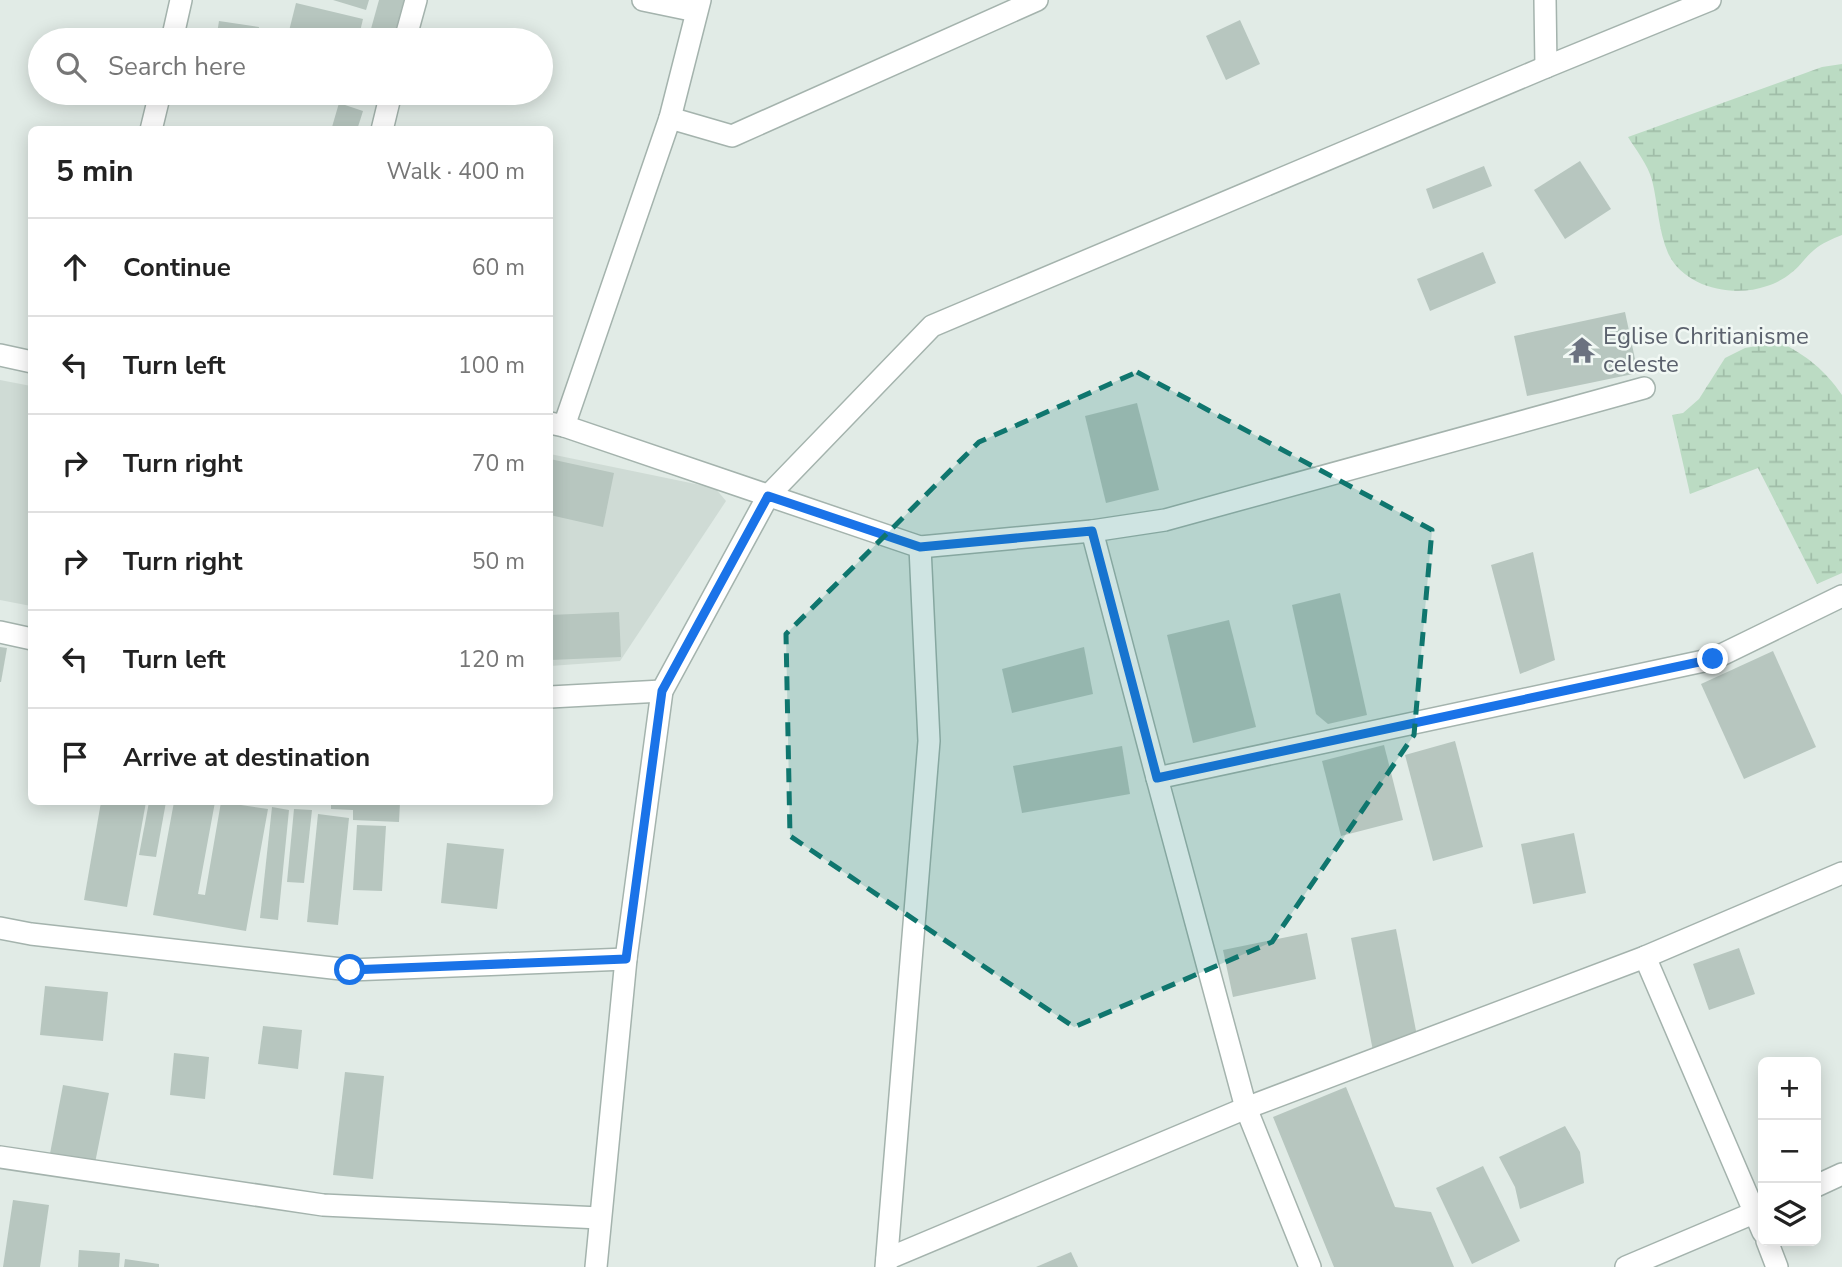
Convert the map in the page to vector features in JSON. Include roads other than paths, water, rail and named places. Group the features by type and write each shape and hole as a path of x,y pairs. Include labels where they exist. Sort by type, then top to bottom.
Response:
{"street":[{"path":"175,28 181,0"},
{"path":"408,28 415,0"},
{"path":"643,0 698,5 670,118 557,425 920,547 1092,531 1165,520 1644,388"},
{"path":"670,118 732,136 1037,0"},
{"path":"1545,0 1546,67"},
{"path":"596,1267 626,959 662,691 768,496 932,326 1710,0"},
{"path":"152,126 157,105"},
{"path":"383,126 388,105"},
{"path":"0,355 28,361"},
{"path":"1092,531 1246,1108 1310,1267"},
{"path":"920,547 929,741 887,1263 1246,1108 1645,957 1842,873"},
{"path":"1157,778 1713,659 1842,596"},
{"path":"0,632 28,638"},
{"path":"553,697 662,691"},
{"path":"0,928 31,934 350,970 626,959"},
{"path":"1645,957 1758,1211"},
{"path":"0,1157 323,1205 600,1218"},
{"path":"1821,1184 1842,1174"},
{"path":"1626,1267 1758,1219"},
{"path":"1769,1246 1777,1267"}],"place":[{"name":"Eglise Chritianisme celeste","path":"1582,350"}]}
